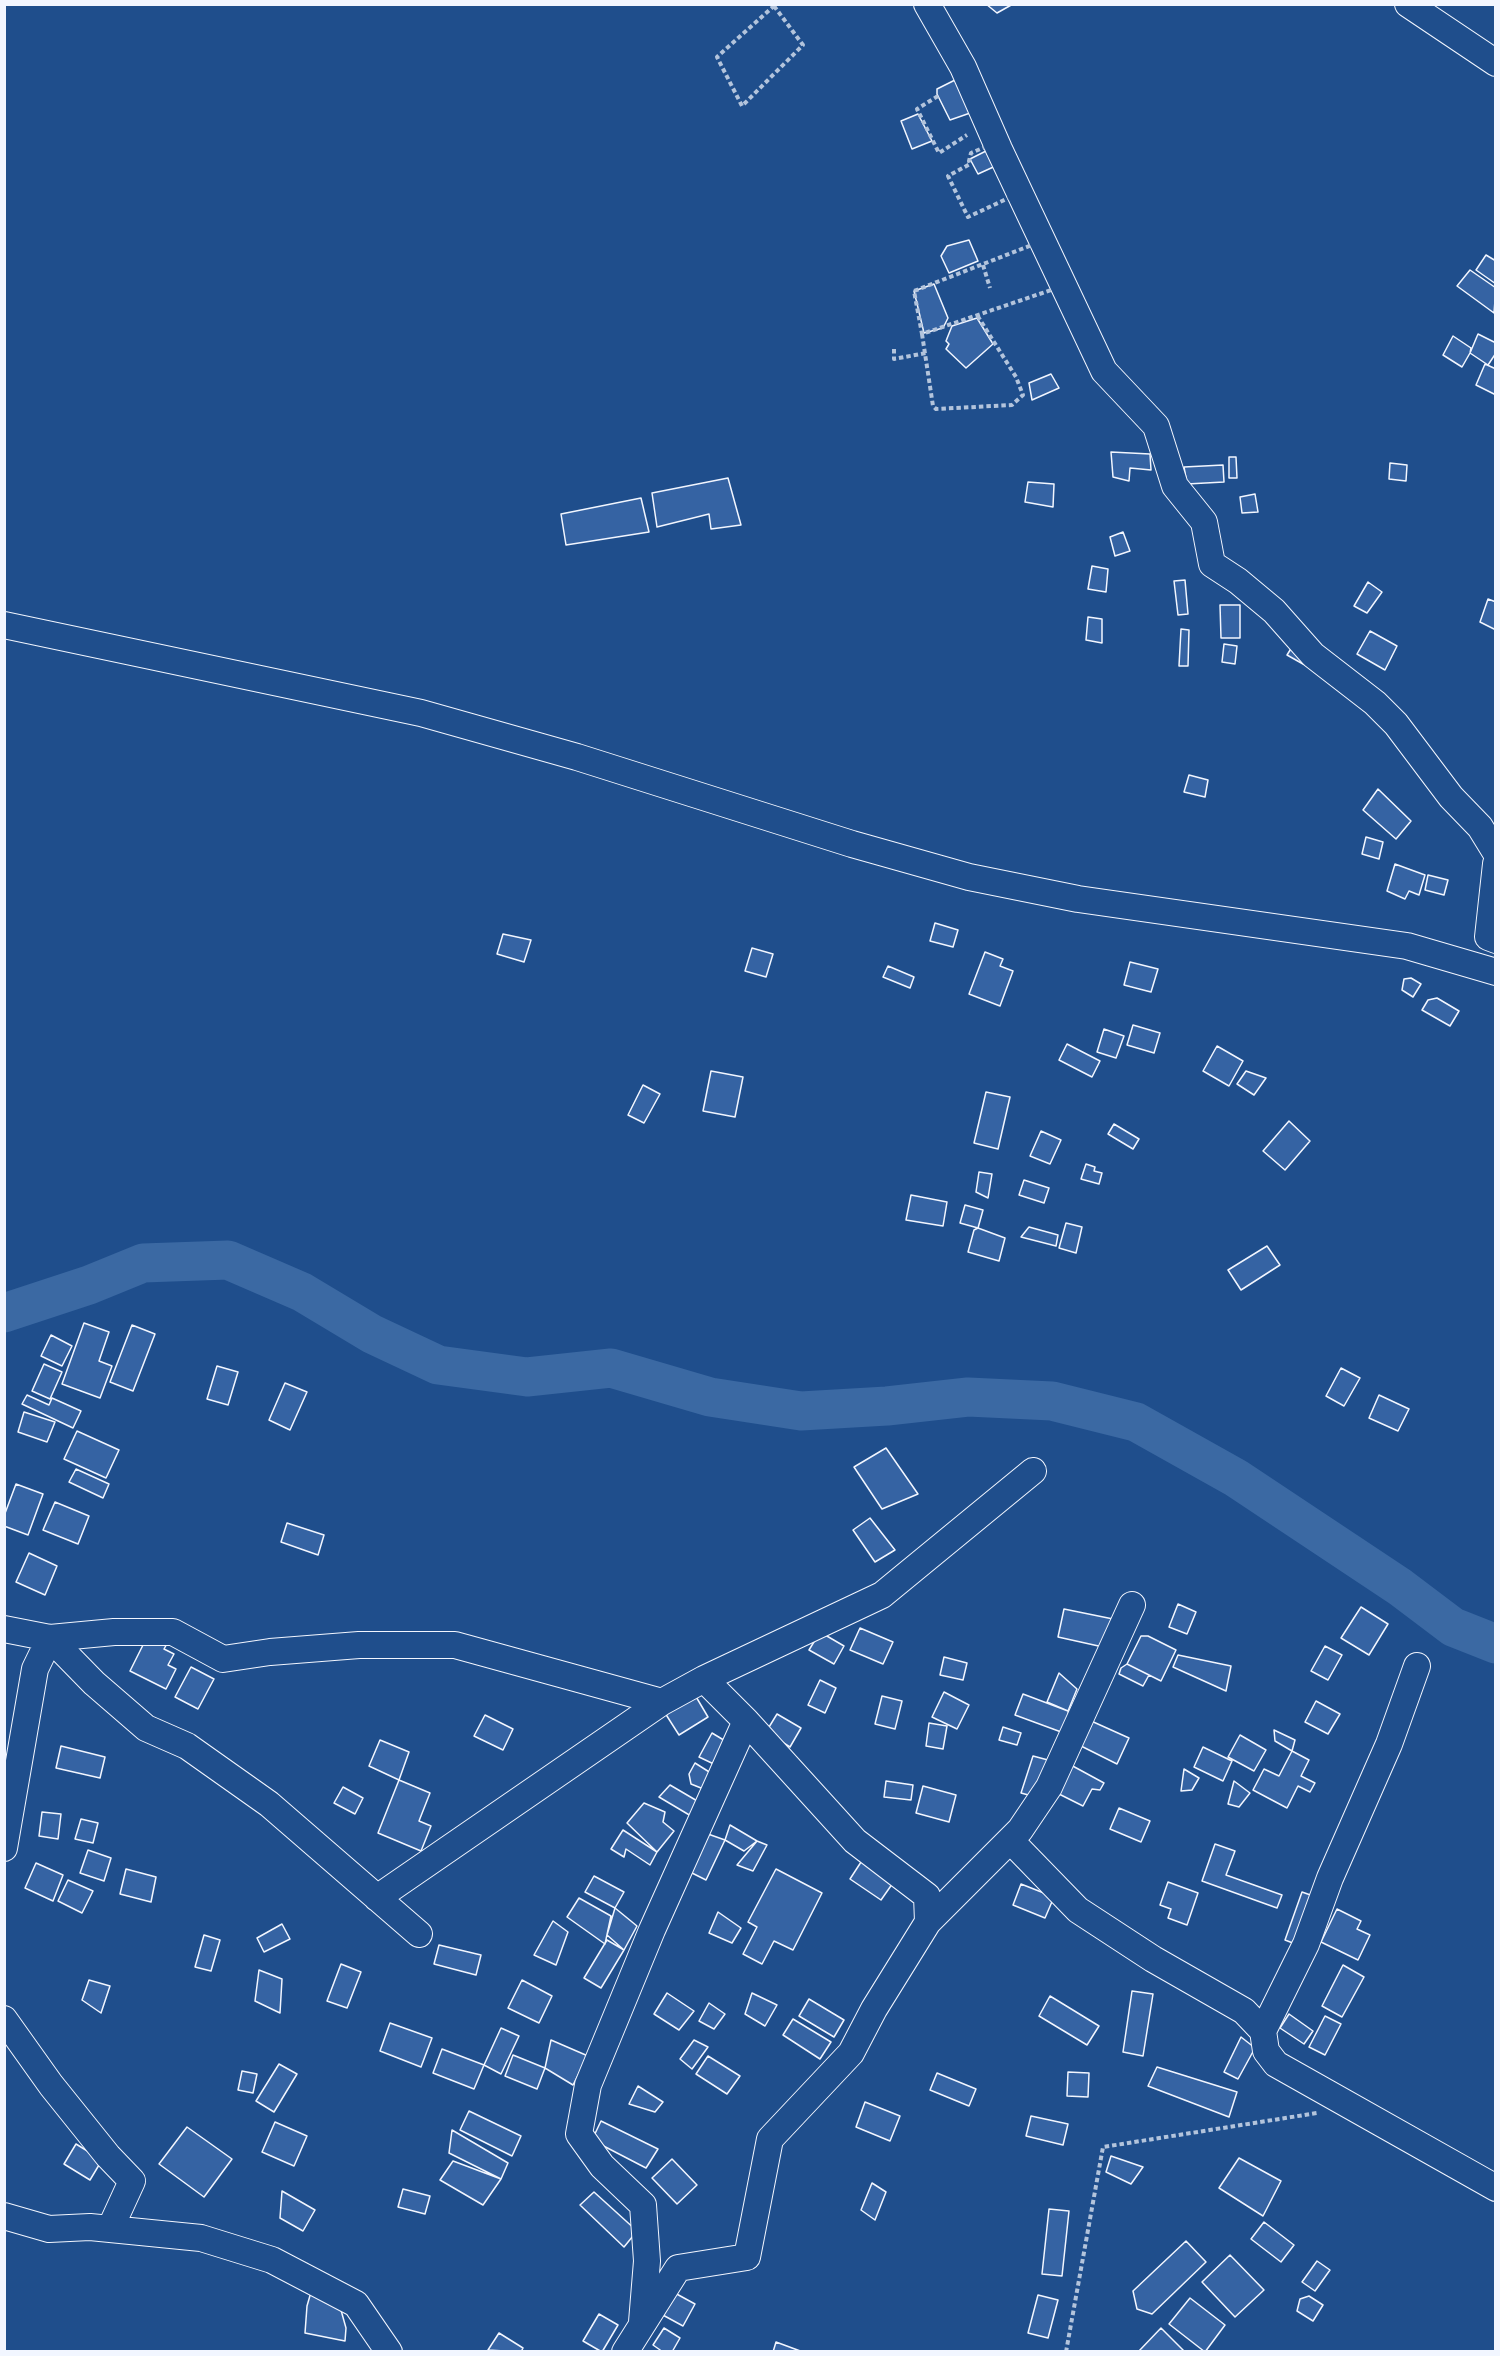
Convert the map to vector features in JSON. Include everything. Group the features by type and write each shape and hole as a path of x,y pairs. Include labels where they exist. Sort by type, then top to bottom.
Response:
{"street":[{"path":"927,4 963,67 994,142 1104,371 1156,426 1175,486 1204,522 1212,564 1238,581 1274,612 1313,655 1375,703 1396,724 1451,797 1480,826 1496,853"},
{"path":"1408,4 1496,63"},
{"path":"4,625 421,713 577,757 841,840 969,877 1078,899 1407,946 1496,972"},
{"path":"1496,864 1488,937 1496,940"},
{"path":"377,1898 662,1701 882,1595 1033,1471"},
{"path":"626,2352 678,2268 747,2257 770,2139 851,2053 874,2009 928,1922 1020,1830 1049,1787 1132,1605"},
{"path":"4,1629 50,1638 114,1632 173,1632 223,1659 270,1652 359,1644 456,1645 662,1701"},
{"path":"4,1848 35,1669 50,1638"},
{"path":"50,1638 93,1683 147,1728 187,1746 268,1804 419,1934"},
{"path":"1418,1666 1389,1744 1330,1878 1306,1944 1263,2031 1266,2051 1276,2064 1496,2187"},
{"path":"704,1679 746,1721 855,1841 927,1896 928,1922"},
{"path":"642,2326 647,2261 643,2205 602,2166 579,2134 588,2085 652,1930 746,1721"},
{"path":"1010,1840 1078,1910 1153,1959 1244,2011 1263,2031"},
{"path":"4,2019 65,2102 108,2156 132,2181 110,2229"},
{"path":"4,2216 49,2229 90,2227 201,2238 272,2260 356,2304 389,2352"}],"path":[{"path":"774,6 803,45 742,106 717,57 774,6"},
{"path":"938,96 917,109 939,153 980,126 994,142 1015,195 968,217 948,176 970,164 971,153 994,142"},
{"path":"922,334 977,315 1054,289 1037,243 914,291 933,406 936,409 1012,405 1023,395 1020,386 977,315"},
{"path":"983,264 990,288"},
{"path":"894,348 894,359 926,353"},
{"path":"1066,2352 1103,2147 1353,2108"}],"building":[{"path":"986,4 1013,4 997,13"},
{"path":"957,79 976,111 950,120 937,94 937,89"},
{"path":"918,114 932,141 912,149 901,121"},
{"path":"992,148 1000,164 978,174 970,159"},
{"path":"969,240 978,261 949,273 941,256 947,246"},
{"path":"1486,255 1496,261 1496,284 1476,270"},
{"path":"1470,270 1496,288 1494,313 1457,286"},
{"path":"934,284 948,318 943,328 924,333 914,291"},
{"path":"977,318 993,344 966,368 946,349 949,344 946,341 952,326"},
{"path":"1478,334 1496,343 1496,353 1488,365 1470,353"},
{"path":"1453,336 1471,348 1462,367 1443,355"},
{"path":"1485,364 1496,369 1496,395 1476,385"},
{"path":"1051,374 1059,388 1032,400 1029,383"},
{"path":"1111,452 1150,454 1151,470 1130,468 1129,481 1113,477"},
{"path":"1229,457 1236,457 1237,478 1229,478"},
{"path":"1390,463 1407,465 1406,481 1389,479"},
{"path":"1223,465 1224,482 1187,484 1184,467"},
{"path":"728,478 741,525 711,529 709,514 657,527 652,493"},
{"path":"1028,482 1054,484 1053,507 1025,502"},
{"path":"1255,494 1258,512 1242,513 1240,497"},
{"path":"641,498 649,532 566,545 561,514"},
{"path":"1123,532 1130,551 1115,556 1110,537"},
{"path":"1092,566 1108,569 1106,592 1088,589"},
{"path":"1185,580 1188,614 1178,615 1174,581"},
{"path":"1368,582 1382,592 1367,613 1354,606"},
{"path":"1488,599 1496,602 1496,630 1480,622"},
{"path":"1220,605 1240,605 1240,638 1221,638"},
{"path":"1088,617 1102,619 1102,643 1086,640"},
{"path":"1181,629 1189,630 1188,666 1179,666"},
{"path":"1370,631 1397,646 1385,670 1357,654"},
{"path":"1224,644 1237,646 1235,664 1222,662"},
{"path":"1292,647 1307,657 1303,664 1287,655"},
{"path":"1189,775 1208,780 1205,797 1184,792"},
{"path":"1378,789 1411,821 1396,839 1363,810"},
{"path":"1366,837 1383,842 1379,859 1362,854"},
{"path":"1395,864 1425,875 1419,895 1409,891 1405,899 1387,891"},
{"path":"1428,875 1448,880 1444,895 1425,890"},
{"path":"935,923 958,930 953,947 930,941"},
{"path":"503,934 531,940 524,962 497,954"},
{"path":"752,948 773,954 766,977 745,971"},
{"path":"985,952 1003,959 1000,966 1013,971 1000,1006 969,994"},
{"path":"1130,962 1158,969 1151,992 1124,985"},
{"path":"888,966 914,977 910,988 883,977"},
{"path":"1411,978 1421,984 1413,997 1402,990 1404,979"},
{"path":"1437,998 1459,1011 1450,1026 1422,1010 1428,1000"},
{"path":"1133,1025 1160,1033 1154,1053 1127,1045"},
{"path":"1104,1029 1124,1036 1116,1058 1097,1052"},
{"path":"1067,1044 1100,1061 1092,1077 1059,1060"},
{"path":"1217,1046 1243,1061 1229,1086 1203,1071"},
{"path":"711,1071 743,1077 735,1117 703,1111"},
{"path":"1246,1071 1266,1078 1254,1095 1237,1084"},
{"path":"643,1085 660,1094 644,1123 628,1115"},
{"path":"986,1092 1010,1097 998,1149 974,1143"},
{"path":"1289,1121 1310,1141 1285,1170 1263,1151"},
{"path":"1114,1124 1139,1139 1133,1149 1108,1134"},
{"path":"1041,1131 1061,1140 1050,1164 1030,1156"},
{"path":"1086,1164 1095,1167 1094,1171 1102,1173 1099,1184 1081,1179"},
{"path":"979,1172 992,1174 988,1198 976,1192"},
{"path":"1024,1180 1049,1188 1044,1203 1019,1195"},
{"path":"911,1195 947,1202 943,1226 906,1220"},
{"path":"965,1205 983,1210 978,1228 960,1223"},
{"path":"1066,1223 1082,1227 1076,1253 1059,1248"},
{"path":"1029,1227 1058,1235 1056,1246 1021,1237"},
{"path":"978,1228 1005,1238 999,1261 968,1252 974,1230"},
{"path":"1267,1246 1280,1265 1241,1290 1228,1270"},
{"path":"84,1323 109,1332 99,1361 112,1366 100,1398 62,1384"},
{"path":"132,1325 155,1334 133,1391 110,1382"},
{"path":"51,1335 72,1346 62,1366 41,1356"},
{"path":"44,1364 62,1372 50,1399 32,1391"},
{"path":"217,1366 238,1372 228,1405 207,1399"},
{"path":"1341,1368 1360,1378 1344,1406 1326,1396"},
{"path":"285,1383 307,1392 290,1430 269,1420"},
{"path":"27,1395 49,1405 52,1398 81,1411 73,1428 22,1404"},
{"path":"1379,1395 1409,1409 1398,1431 1369,1418"},
{"path":"24,1412 55,1422 47,1442 18,1432"},
{"path":"77,1431 119,1450 106,1478 64,1459"},
{"path":"886,1448 918,1494 882,1509 854,1467"},
{"path":"76,1469 109,1484 103,1498 69,1482"},
{"path":"16,1484 43,1494 28,1535 4,1526 4,1516"},
{"path":"55,1502 89,1516 78,1544 43,1530"},
{"path":"870,1518 895,1550 875,1562 853,1530"},
{"path":"287,1523 324,1535 318,1555 281,1542"},
{"path":"29,1553 57,1566 45,1595 16,1582"},
{"path":"1178,1604 1196,1612 1187,1634 1169,1627"},
{"path":"1361,1607 1388,1624 1369,1655 1341,1638"},
{"path":"1064,1609 1118,1620 1112,1649 1058,1637"},
{"path":"860,1628 893,1642 883,1664 850,1650"},
{"path":"820,1632 844,1646 834,1664 809,1650"},
{"path":"1141,1636 1148,1636 1176,1650 1161,1681 1127,1664"},
{"path":"146,1639 168,1642 164,1649 174,1654 168,1665 176,1669 166,1689 130,1671"},
{"path":"1325,1646 1342,1655 1328,1680 1311,1671"},
{"path":"1178,1655 1231,1666 1226,1691 1173,1667"},
{"path":"944,1657 967,1663 963,1680 940,1675"},
{"path":"1127,1664 1149,1675 1143,1686 1119,1674 1121,1668"},
{"path":"191,1667 214,1679 198,1709 175,1697"},
{"path":"1059,1673 1077,1689 1068,1711 1047,1702"},
{"path":"820,1680 836,1688 825,1713 808,1705"},
{"path":"944,1692 969,1705 957,1729 932,1717"},
{"path":"1023,1694 1068,1711 1072,1736 1015,1715"},
{"path":"695,1695 708,1717 679,1735 665,1713"},
{"path":"882,1696 902,1701 895,1729 875,1724"},
{"path":"1316,1701 1340,1714 1328,1734 1305,1722"},
{"path":"777,1714 801,1728 790,1747 766,1732"},
{"path":"485,1715 513,1729 503,1750 474,1736"},
{"path":"1089,1720 1129,1738 1117,1764 1077,1744"},
{"path":"929,1723 947,1726 943,1749 926,1746"},
{"path":"1003,1727 1021,1733 1017,1745 999,1740"},
{"path":"1274,1730 1295,1740 1292,1751 1275,1741"},
{"path":"712,1733 727,1742 718,1766 699,1757"},
{"path":"1240,1735 1266,1750 1254,1771 1228,1757"},
{"path":"380,1740 409,1752 399,1780 369,1766"},
{"path":"61,1746 105,1757 100,1778 56,1768"},
{"path":"1203,1747 1232,1761 1223,1781 1194,1767"},
{"path":"1292,1751 1309,1760 1301,1776 1315,1783 1310,1792 1298,1786 1287,1808 1253,1790 1264,1769 1279,1776"},
{"path":"1033,1756 1048,1760 1036,1797 1021,1793"},
{"path":"695,1763 714,1775 706,1790 691,1784 689,1774"},
{"path":"1069,1764 1104,1783 1100,1790 1092,1789 1083,1806 1055,1792"},
{"path":"1184,1769 1199,1778 1192,1790 1181,1791"},
{"path":"399,1780 430,1793 419,1821 431,1826 421,1851 378,1833"},
{"path":"886,1781 913,1785 911,1800 884,1797"},
{"path":"1234,1781 1250,1793 1239,1807 1228,1804"},
{"path":"670,1785 699,1802 691,1816 659,1797"},
{"path":"923,1786 956,1795 949,1822 916,1813"},
{"path":"343,1787 363,1798 355,1814 334,1803"},
{"path":"644,1803 665,1812 663,1822 674,1831 657,1852 627,1823"},
{"path":"1119,1808 1150,1821 1141,1842 1110,1829"},
{"path":"42,1812 61,1814 58,1839 39,1836"},
{"path":"81,1819 98,1823 93,1843 75,1839"},
{"path":"730,1825 757,1841 744,1851 725,1840"},
{"path":"623,1830 657,1852 650,1865 626,1849 624,1857 611,1849"},
{"path":"708,1834 725,1840 706,1880 688,1871"},
{"path":"757,1841 767,1845 753,1871 737,1865"},
{"path":"1215,1844 1235,1851 1226,1875 1282,1895 1277,1908 1202,1881"},
{"path":"88,1850 111,1858 104,1881 80,1873"},
{"path":"863,1859 895,1880 881,1900 850,1879"},
{"path":"36,1863 63,1875 53,1901 25,1888"},
{"path":"126,1869 156,1877 151,1902 120,1894"},
{"path":"776,1869 822,1893 793,1950 774,1941 762,1964 743,1954 757,1927 748,1922"},
{"path":"594,1876 624,1892 615,1908 585,1892"},
{"path":"68,1880 93,1891 82,1913 58,1901"},
{"path":"1168,1882 1198,1893 1187,1925 1168,1918 1171,1909 1160,1905"},
{"path":"1021,1884 1054,1897 1045,1918 1013,1905"},
{"path":"1302,1892 1316,1897 1298,1945 1285,1940"},
{"path":"579,1898 611,1916 605,1944 567,1917"},
{"path":"615,1908 637,1926 624,1950 607,1935"},
{"path":"1337,1909 1361,1921 1357,1929 1370,1935 1358,1960 1321,1942"},
{"path":"718,1912 741,1928 732,1943 709,1933"},
{"path":"553,1921 568,1932 556,1965 534,1955"},
{"path":"282,1924 290,1939 264,1952 257,1938"},
{"path":"204,1935 220,1940 211,1971 195,1967"},
{"path":"607,1940 624,1950 601,1988 584,1978"},
{"path":"439,1945 481,1955 476,1975 434,1964"},
{"path":"341,1964 361,1972 347,2008 327,2001"},
{"path":"1343,1965 1364,1977 1342,2017 1322,2006"},
{"path":"259,1970 282,1979 280,2013 255,2001"},
{"path":"89,1980 110,1986 101,2013 82,2000"},
{"path":"522,1980 552,1996 539,2023 508,2008"},
{"path":"1132,1991 1153,1994 1143,2056 1123,2052"},
{"path":"667,1993 694,2011 679,2030 654,2014"},
{"path":"752,1993 777,2005 765,2026 745,2014"},
{"path":"1050,1996 1099,2026 1087,2045 1039,2016"},
{"path":"809,1999 844,2020 834,2037 799,2016"},
{"path":"709,2003 725,2014 714,2029 699,2021"},
{"path":"1289,2014 1313,2031 1304,2044 1280,2028"},
{"path":"1325,2016 1341,2024 1325,2055 1309,2047"},
{"path":"793,2019 831,2042 820,2059 783,2035"},
{"path":"390,2023 432,2038 421,2067 380,2051"},
{"path":"501,2028 519,2036 501,2074 484,2065"},
{"path":"1241,2037 1255,2048 1238,2079 1224,2072"},
{"path":"551,2040 588,2056 573,2085 545,2068"},
{"path":"694,2040 708,2047 692,2069 680,2059"},
{"path":"442,2049 484,2065 474,2089 433,2073"},
{"path":"513,2055 545,2068 537,2089 505,2076"},
{"path":"708,2056 740,2076 727,2094 696,2074"},
{"path":"279,2064 297,2074 274,2112 256,2101"},
{"path":"1157,2067 1237,2092 1229,2117 1148,2086"},
{"path":"242,2071 257,2074 253,2093 238,2090"},
{"path":"1068,2072 1089,2073 1088,2097 1067,2096"},
{"path":"937,2073 976,2089 969,2106 930,2090"},
{"path":"638,2086 663,2102 655,2112 629,2104"},
{"path":"865,2102 900,2116 890,2141 856,2127"},
{"path":"469,2111 521,2136 512,2156 460,2130"},
{"path":"1031,2116 1068,2124 1063,2145 1026,2136"},
{"path":"601,2121 658,2149 646,2168 592,2140"},
{"path":"275,2122 307,2136 294,2166 262,2152"},
{"path":"187,2127 232,2159 204,2197 159,2164"},
{"path":"452,2130 508,2163 501,2179 449,2153"},
{"path":"76,2144 102,2160 90,2180 64,2164"},
{"path":"1111,2156 1143,2167 1131,2184 1106,2172"},
{"path":"1239,2158 1281,2181 1263,2216 1219,2188"},
{"path":"672,2159 697,2185 677,2204 652,2178"},
{"path":"453,2161 501,2179 483,2205 440,2180"},
{"path":"872,2183 886,2192 875,2220 861,2210"},
{"path":"403,2189 430,2196 425,2214 398,2207"},
{"path":"282,2191 315,2210 303,2231 280,2218"},
{"path":"594,2192 637,2231 624,2247 580,2205"},
{"path":"1049,2209 1069,2211 1062,2276 1042,2274"},
{"path":"1264,2222 1294,2245 1281,2262 1251,2239"},
{"path":"1186,2241 1206,2262 1152,2314 1137,2309 1133,2291"},
{"path":"1230,2255 1264,2290 1235,2317 1202,2282"},
{"path":"1317,2261 1330,2270 1315,2291 1302,2282"},
{"path":"311,2292 339,2303 346,2328 345,2341 305,2333 307,2306"},
{"path":"673,2292 695,2304 683,2326 661,2314"},
{"path":"1038,2295 1058,2300 1048,2338 1028,2333"},
{"path":"1309,2296 1323,2305 1313,2321 1297,2311 1300,2299"},
{"path":"1190,2298 1225,2325 1205,2352 1169,2324"},
{"path":"599,2314 618,2325 602,2352 583,2341"},
{"path":"664,2328 680,2338 672,2352 663,2352 653,2345"},
{"path":"1161,2328 1185,2352 1138,2352"},
{"path":"499,2333 523,2348 521,2352 488,2350"},
{"path":"776,2342 803,2352 773,2352"}],"waterway":[{"path":"4,1313 89,1285 143,1263 228,1260 302,1292 372,1334 438,1365 527,1377 611,1368 710,1397 801,1411 887,1406 968,1397 1052,1401 1136,1422 1236,1478 1400,1587 1453,1627 1496,1644"}]}
